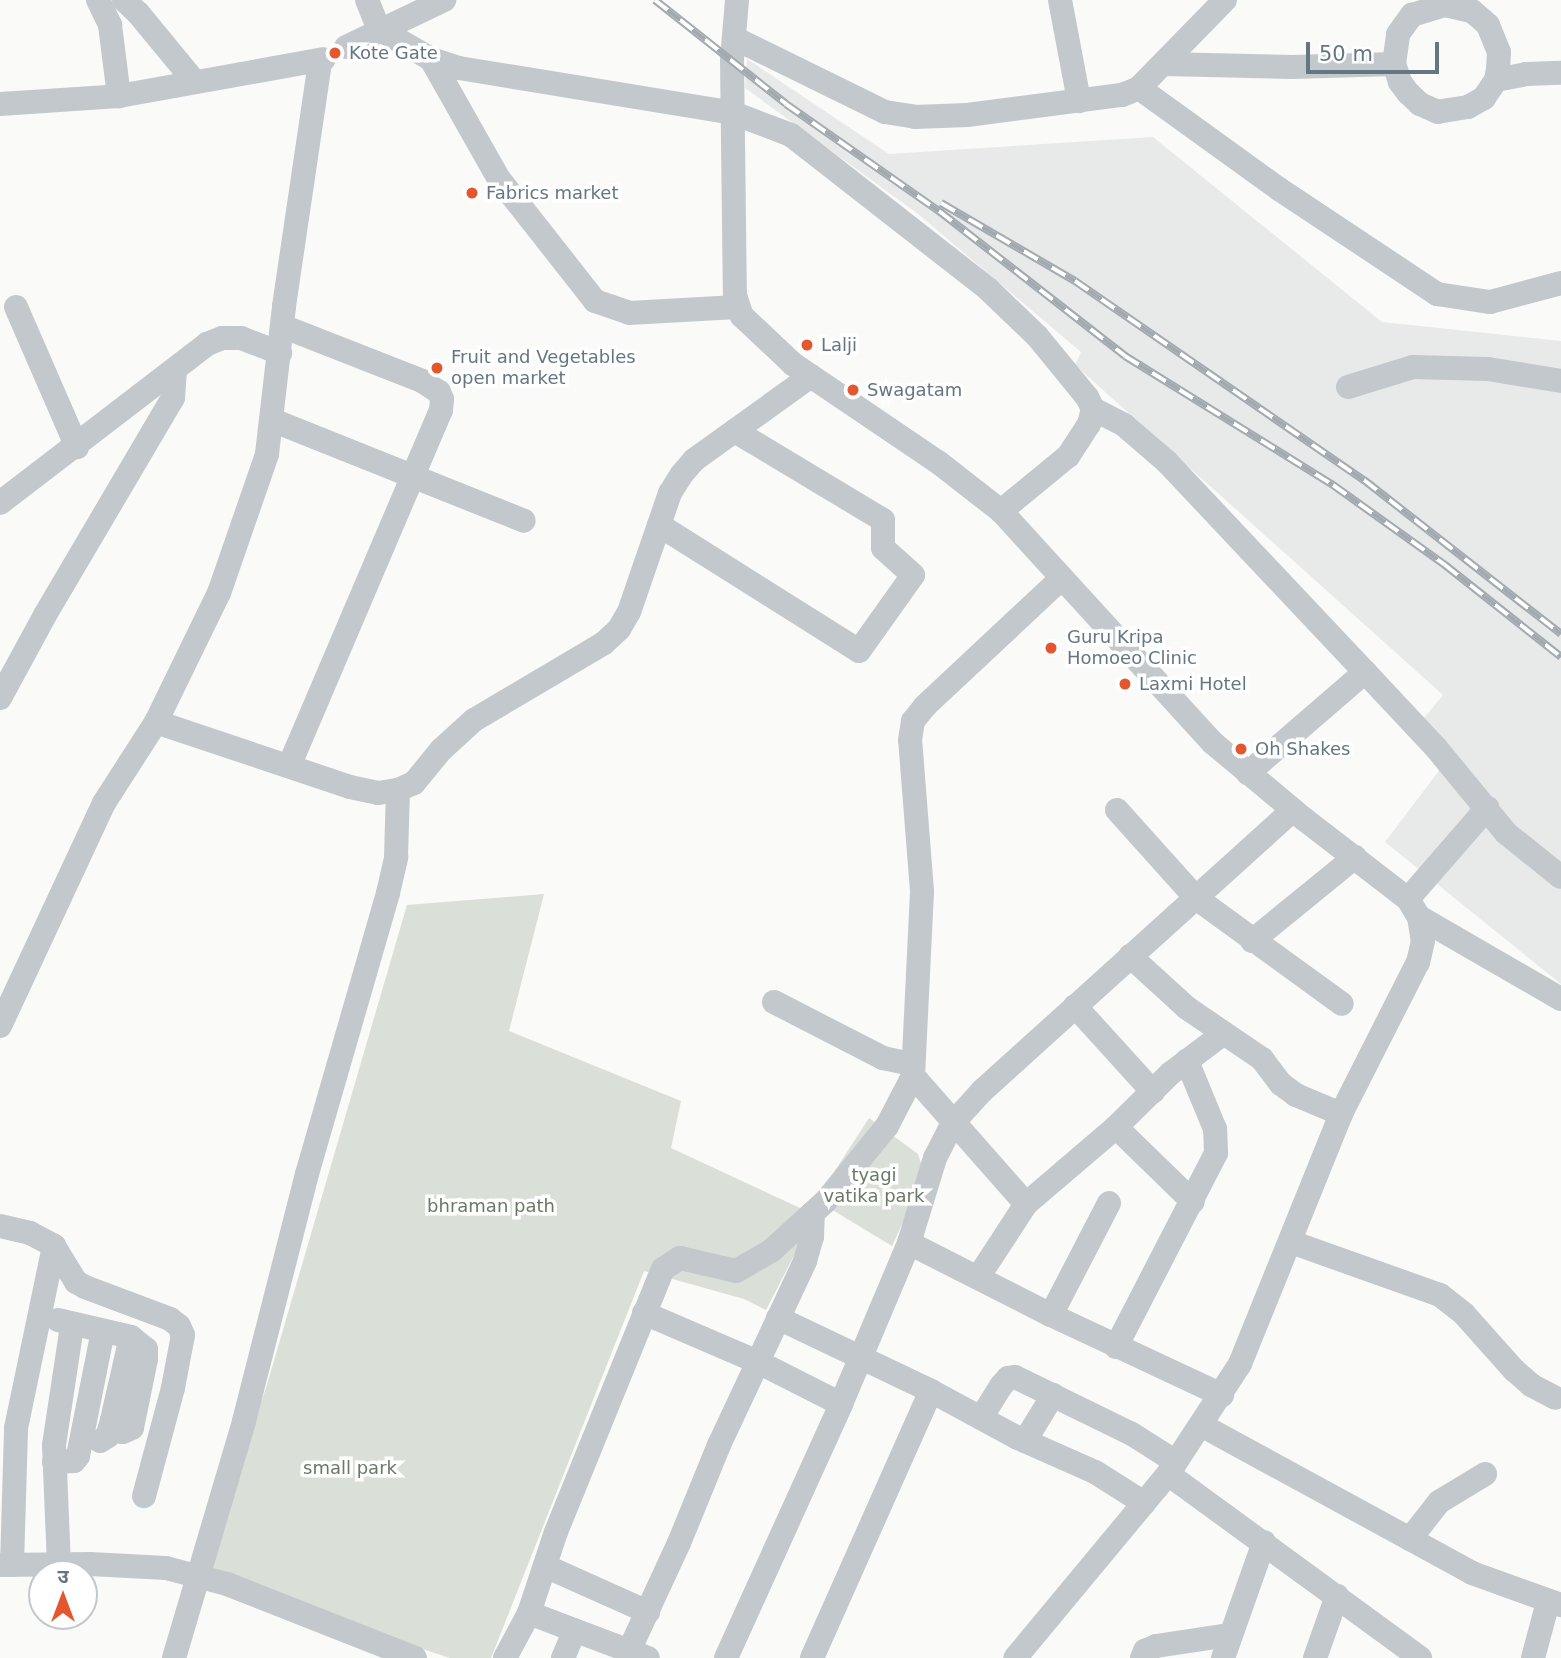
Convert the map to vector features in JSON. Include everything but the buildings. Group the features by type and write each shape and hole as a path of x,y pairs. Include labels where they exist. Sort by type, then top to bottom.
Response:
{"street":[{"path":"98,0 110,25 119,96"},
{"path":"124,0 194,81"},
{"path":"367,0 379,29 431,58 459,68 733,113 791,135 988,289 1037,336 1087,397 1093,409 1124,425 1167,461 1365,672 1487,808 1506,833 1561,877"},
{"path":"346,47 444,0"},
{"path":"737,0 733,113 737,307 742,316 793,364 938,462 1001,511 1213,743 1248,773 1355,856 1414,908 1561,999"},
{"path":"1060,0 1079,101"},
{"path":"734,38 884,112 915,117 967,115 1122,95 1139,88 1225,0"},
{"path":"1457,7 1472,11 1488,25 1499,52 1496,80 1484,98 1468,107 1438,112 1420,104 1408,93 1400,82 1394,64 1398,34 1412,15 1425,9 1457,7"},
{"path":"431,58 499,179 595,301 629,313 737,307"},
{"path":"0,104 119,96 322,60 282,326 267,454 219,593 156,722 104,803 3,1013"},
{"path":"1163,64 1292,67 1394,64"},
{"path":"1496,80 1526,74 1561,73"},
{"path":"1139,88 1279,189 1437,294 1490,302 1561,283"},
{"path":"16,307 77,447"},
{"path":"282,326 422,381 439,392 441,410 289,766"},
{"path":"0,503 77,447 207,344 222,338 241,338 280,353"},
{"path":"1348,387 1413,367 1488,369 1561,381"},
{"path":"0,698 45,615 173,398 175,370"},
{"path":"156,722 350,787 378,793 398,790 414,783 441,750 474,720 604,643 619,629 629,612 670,493 681,474 694,460 811,376"},
{"path":"1001,511 1068,456 1089,424 1093,409"},
{"path":"272,420 524,521"},
{"path":"659,525 859,651 913,575 883,548 883,520 735,431"},
{"path":"505,1658 529,1613 545,1566 663,1269 674,1259 680,1258 730,1270 742,1270 771,1251 813,1213 887,1126 913,1070 922,891 909,740 913,720 1062,578"},
{"path":"1248,773 1365,672"},
{"path":"174,1658 244,1421 307,1174 388,893 396,858 398,790"},
{"path":"1414,908 1487,808"},
{"path":"1117,810 1196,898 1342,1004"},
{"path":"726,1658 841,1404 909,1243 935,1158 952,1124 982,1091 1293,810"},
{"path":"1252,941 1355,856"},
{"path":"1015,1658 1172,1468 1240,1364 1341,1114 1418,962 1423,941 1414,908"},
{"path":"1130,956 1187,1008 1262,1059 1281,1084 1296,1095 1341,1114"},
{"path":"774,1002 883,1058 913,1070 952,1124 1026,1204"},
{"path":"1075,1006 1153,1092"},
{"path":"979,1276 1026,1204 1116,1127 1187,1061 1224,1033"},
{"path":"1116,1347 1212,1166 1218,1142 1202,1092 1187,1061"},
{"path":"1116,1127 1193,1202"},
{"path":"1051,1315 1109,1203"},
{"path":"529,1613 575,1630 622,1652 648,1612 805,1261 812,1237 813,1213"},
{"path":"0,1226 30,1233 54,1246 76,1282 170,1319 183,1335 173,1388 144,1496"},
{"path":"1291,1242 1440,1295 1464,1314 1514,1370 1531,1385 1555,1398"},
{"path":"909,1243 1116,1347 1222,1395"},
{"path":"28,1565 6,1565 16,1429 54,1246"},
{"path":"40,1311 72,1326 131,1337 146,1349 132,1428 123,1432 109,1430 104,1440 82,1439"},
{"path":"644,1313 758,1362 841,1404"},
{"path":"778,1318 930,1391 1026,1441 1096,1472 1144,1503"},
{"path":"59,1560 54,1462 59,1396 72,1326"},
{"path":"54,1462 74,1461 78,1456 103,1331"},
{"path":"981,1418 1008,1378 1023,1380 1132,1434 1264,1542 1337,1596 1387,1646 1420,1658"},
{"path":"812,1658 930,1391"},
{"path":"1026,1441 1053,1395"},
{"path":"1201,1425 1472,1573 1554,1604 1533,1658"},
{"path":"1410,1539 1439,1502 1485,1474"},
{"path":"1142,1658 1145,1651 1156,1646 1227,1646 1264,1542"},
{"path":"98,1565 145,1566 198,1575 415,1658"},
{"path":"545,1566 648,1612"},
{"path":"1314,1658 1337,1596"},
{"path":"563,1658 575,1630"}],"shaded area":[{"path":"747,59 889,154 1153,137 1382,322 1561,341 1561,984 1385,842 1454,751 1420,723 1443,695 1075,365 1081,352 918,214 745,88"}],"green space":[{"name":"bhraman path","path":"544,894 509,1031 681,1101 671,1148 815,1215 766,1310 744,1299 644,1271 491,1658 450,1658 200,1576 266,1388 407,905"},
{"name":"tyagi vatika park","path":"869,1118 918,1154 925,1175 892,1246 816,1200"}],"railway":[{"path":"655,0 786,104 939,211 1125,356 1333,485 1445,565 1561,657"},
{"path":"941,203 1075,281 1364,480 1561,634"}],"place":[{"name":"Kote Gate","path":"335,53"},
{"name":"Fabrics market","path":"472,193"},
{"name":"Lalji","path":"807,345"},
{"name":"Fruit and Vegetables open market","path":"437,368"},
{"name":"Swagatam","path":"853,390"},
{"name":"Guru Kripa Homoeo Clinic","path":"1051,648"},
{"name":"Laxmi Hotel","path":"1125,684"},
{"name":"Oh Shakes","path":"1241,749"}],"park label":[{"name":"small park","path":"350,1468"}]}
